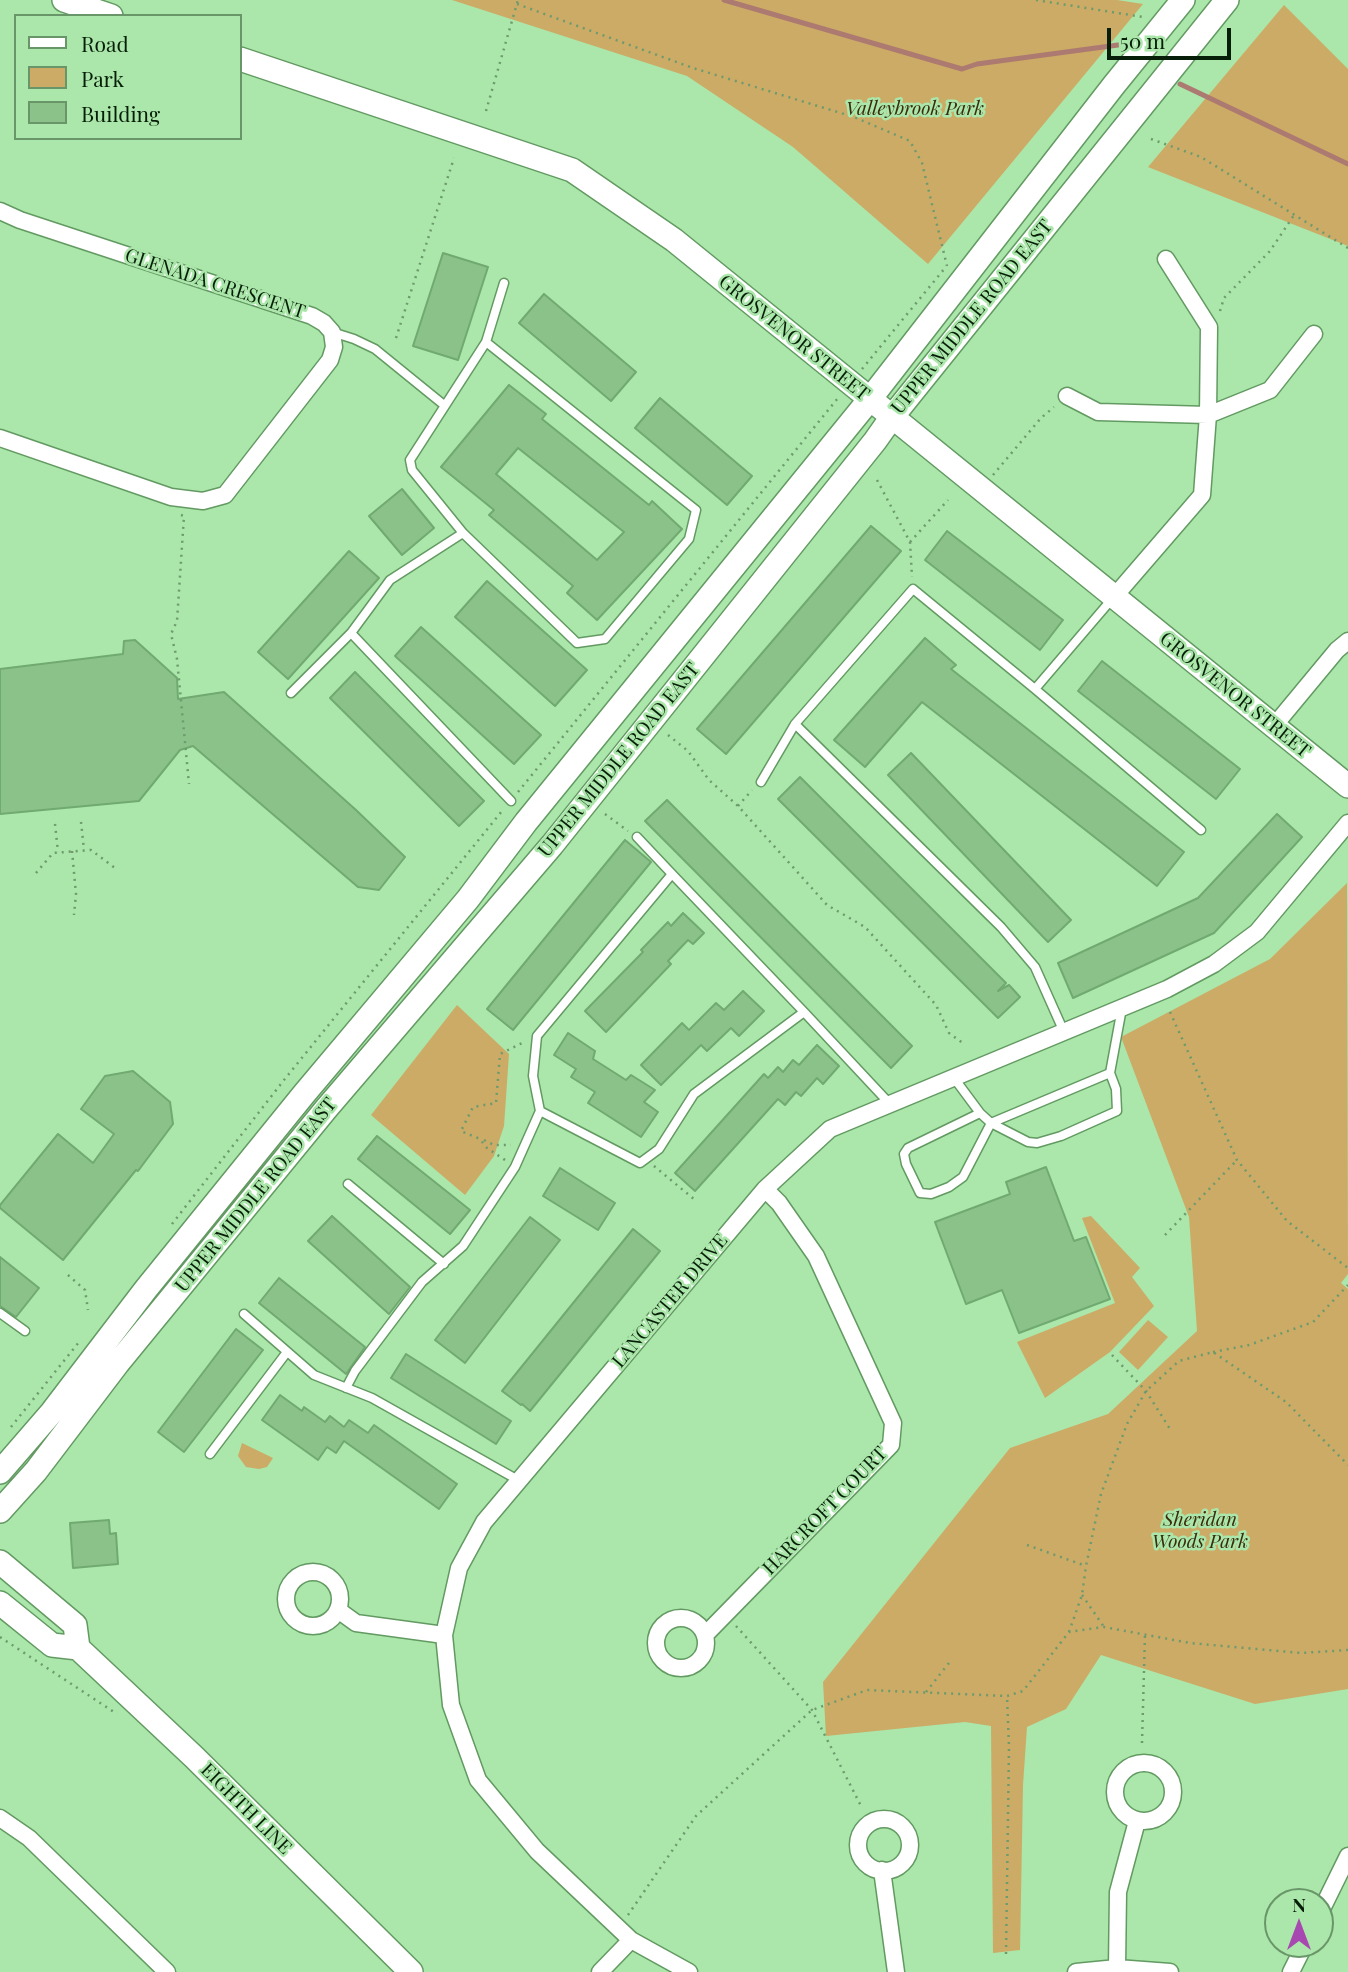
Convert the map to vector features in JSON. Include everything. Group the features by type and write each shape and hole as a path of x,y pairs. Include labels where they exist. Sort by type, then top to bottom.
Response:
{"main road":[{"path":"64,0 105,14"},
{"name":"UPPER MIDDLE ROAD EAST","path":"0,1472 52,1412 146,1289 304,1094 468,899 526,822 870,399 1183,0"},
{"name":"UPPER MIDDLE ROAD EAST","path":"0,1511 36,1471 118,1363 326,1110 552,845 875,441 892,416 1227,0"},
{"name":"GROSVENOR STREET","path":"242,60 572,170 674,240 1348,786"},
{"name":"EIGHTH LINE","path":"0,1562 75,1625 78,1648"},
{"name":"EIGHTH LINE","path":"0,1603 52,1645 78,1648 194,1757 411,1972"}],"street":[{"name":"GLENADA CRESCENT","path":"0,211 20,220 312,316 332,332"},
{"path":"1114,597 1202,495 1209,415 1209,327 1166,259"},
{"path":"0,439 171,496 203,502 225,495 330,359 334,347 332,332"},
{"path":"1067,396 1098,412 1209,415 1270,390 1314,334"},
{"path":"1273,726 1337,650 1348,641"},
{"name":"LANCASTER DRIVE","path":"689,1972 631,1940 537,1851 478,1780 451,1705 444,1635 459,1568 484,1522 765,1189 830,1129 1167,989 1214,964 1257,932 1348,823"},
{"name":"HARCROFT COURT","path":"705,1635 891,1445 893,1423 816,1255 779,1203 765,1189"},
{"path":"338,1610 356,1623 444,1635"},
{"path":"0,1818 29,1838 167,1972"},
{"path":"1117,1968 1118,1892 1137,1821"},
{"path":"1332,1888 1348,1856"},
{"path":"882,1870 896,1972"},
{"path":"600,1972 631,1940"},
{"path":"1076,1972 1117,1968 1170,1972"}],"lane":[{"path":"486,342 696,510 689,539 605,639 577,643 463,533 412,470 410,460 486,342 504,284"},
{"path":"332,332 375,349 444,405"},
{"path":"291,693 351,634 390,580 463,533"},
{"path":"761,782 795,724 913,589 1201,830"},
{"path":"1035,689 1114,597"},
{"path":"351,634 511,801"},
{"path":"795,724 1001,926 1035,967 1064,1032"},
{"path":"637,837 890,1104"},
{"path":"346,1388 355,1371 422,1282 463,1246 514,1167 540,1111 533,1076 537,1036 672,874"},
{"path":"954,1078 980,1113 991,1123 1028,1142 1037,1143 1061,1136 1117,1111 1116,1090 1110,1073 1122,1008"},
{"path":"540,1111 640,1163 659,1149 694,1094 804,1012"},
{"path":"980,1113 908,1148 904,1154 906,1164 920,1193 931,1194 949,1187 963,1177 991,1123 1110,1073"},
{"path":"348,1184 444,1264"},
{"path":"0,1313 24,1331"},
{"path":"244,1314 314,1375 372,1398 518,1480"},
{"path":"210,1454 287,1352"}],"path":[{"path":"1036,0 1146,18"},
{"path":"485,111 518,2 693,68 854,117 910,141 922,163 947,266"},
{"path":"1151,139 1201,157 1348,248"},
{"path":"397,338 454,158"},
{"path":"1216,320 1224,298 1270,251 1294,215"},
{"path":"165,1231 284,1080 955,255"},
{"path":"981,489 1041,418 1067,396"},
{"path":"877,480 910,542 913,589"},
{"path":"910,542 948,500"},
{"path":"184,516 177,621 171,634 177,659 189,784"},
{"path":"668,735 688,751 709,780 738,806 827,905 865,926 936,1005 949,1033 964,1044"},
{"path":"738,806 761,782"},
{"path":"605,814 637,837"},
{"path":"81,822 84,850"},
{"path":"55,824 58,853"},
{"path":"36,873 53,853 84,850 91,850 115,868"},
{"path":"72,851 76,894 74,915"},
{"path":"1170,1012 1237,1160 1287,1221 1348,1268"},
{"path":"524,1146 494,1145 461,1131 473,1107 496,1102 500,1054 537,1036"},
{"path":"481,1139 487,1148 514,1167"},
{"path":"646,1159 695,1200"},
{"path":"1165,1235 1237,1160"},
{"path":"68,1275 85,1290 88,1310"},
{"path":"624,1921 696,1816 812,1710 867,1690 1007,1696 1023,1691 1069,1632 1082,1595 1101,1494 1128,1424 1146,1391 1179,1361 1249,1345 1313,1322 1348,1285"},
{"path":"7,1432 79,1342"},
{"path":"1213,1352 1286,1402 1348,1465"},
{"path":"1112,1355 1146,1391 1170,1429"},
{"path":"1027,1545 1086,1566"},
{"path":"1082,1595 1104,1627"},
{"path":"731,1622 812,1710 861,1806"},
{"path":"1069,1632 1104,1627 1189,1643 1301,1653 1348,1650"},
{"path":"1142,1742 1145,1634"},
{"path":"0,1637 119,1715"},
{"path":"926,1692 949,1662"},
{"path":"1006,1954 1009,1747 1007,1696"}],"green space":[{"name":"Valleybrook Park","path":"452,0 1117,0 1143,4 928,264 793,147 687,76"},
{"path":"1284,5 1348,69 1348,246 1148,167"},
{"name":"Sheridan Woods Park","path":"1347,883 1348,1274 1341,1283 1348,1289 1348,1689 1255,1704 1101,1655 1066,1709 1027,1727 1023,1785 1020,1950 993,1953 991,1726 965,1722 826,1736 823,1682 1010,1448 1108,1414 1197,1331 1189,1217 1121,1037 1270,959"},
{"path":"457,1005 509,1054 504,1126 494,1156 465,1195 371,1115"},
{"path":"1091,1216 1140,1268 1132,1277 1154,1306 1110,1352 1045,1398 1017,1342 1115,1303 1082,1218"},
{"path":"1148,1320 1168,1337 1138,1370 1119,1352"},
{"path":"242,1443 273,1458 267,1467 246,1467 238,1456"}],"building":[{"path":"443,253 488,267 458,360 413,346"},
{"path":"544,294 636,372 611,401 519,323"},
{"path":"509,385 546,414 542,419 649,505 652,501 682,529 597,620 567,593 573,586 489,515 494,510 441,467","holes":["518,448 624,532 597,560 496,474"]},
{"path":"660,398 752,476 727,505 635,428"},
{"path":"402,489 434,528 402,555 369,516"},
{"path":"871,526 901,551 726,754 697,729"},
{"path":"947,531 1063,620 1040,650 925,560"},
{"path":"349,551 379,578 288,679 258,652"},
{"path":"487,581 587,670 555,706 455,617"},
{"path":"421,627 541,735 514,764 395,656"},
{"path":"925,638 956,665 951,669 1184,852 1157,886 922,702 865,767 834,740"},
{"path":"135,640 177,678 178,699 224,692 405,857 379,890 358,887 193,746 180,750 139,801 0,814 0,669 123,654 124,641"},
{"path":"1102,661 1240,769 1216,799 1078,691"},
{"path":"355,672 484,801 459,826 330,698"},
{"path":"911,753 1071,920 1048,942 888,775"},
{"path":"800,777 1006,983 998,991 1009,985 1020,997 998,1018 778,799"},
{"path":"667,800 912,1046 891,1068 645,821"},
{"path":"1277,814 1302,837 1214,933 1073,998 1058,963 1198,898"},
{"path":"625,840 651,862 513,1030 487,1009"},
{"path":"683,913 704,933 693,944 688,940 668,961 671,964 606,1032 585,1011 643,952 641,950 668,922 671,926"},
{"path":"743,991 764,1011 739,1036 731,1028 707,1051 701,1045 661,1085 641,1065 682,1023 689,1030 716,1003 724,1010"},
{"path":"568,1033 595,1051 593,1059 626,1080 631,1075 655,1090 644,1102 658,1112 641,1137 588,1103 595,1092 571,1077 576,1069 554,1055"},
{"path":"817,1045 839,1066 823,1084 817,1078 801,1096 796,1092 785,1105 778,1099 695,1191 675,1173 764,1074 768,1078 778,1067 783,1072 793,1060 799,1065"},
{"path":"133,1071 170,1102 173,1124 138,1171 136,1170 63,1260 0,1208 0,1205 58,1134 93,1163 114,1134 81,1109 105,1076"},
{"path":"377,1136 470,1210 450,1234 358,1159"},
{"path":"1046,1167 1074,1241 1086,1237 1110,1299 1019,1333 1002,1290 966,1304 935,1222 1010,1194 1006,1182"},
{"path":"560,1168 615,1203 598,1230 543,1196"},
{"path":"332,1216 410,1287 389,1314 308,1241"},
{"path":"530,1217 560,1240 465,1363 435,1340"},
{"path":"633,1229 660,1251 530,1411 502,1391"},
{"path":"0,1257 39,1288 16,1317 0,1306"},
{"path":"279,1278 365,1347 346,1374 259,1303"},
{"path":"236,1329 263,1350 184,1452 158,1432"},
{"path":"406,1354 511,1421 496,1444 391,1378"},
{"path":"280,1395 302,1411 304,1407 325,1422 330,1416 344,1427 349,1420 368,1433 374,1425 457,1484 439,1509 344,1441 336,1453 327,1447 318,1460 262,1420"},
{"path":"109,1520 110,1534 116,1533 118,1564 73,1568 70,1523"}],"waterway":[{"path":"724,0 962,69 977,64 1118,45"},
{"path":"1180,84 1348,164"}]}
